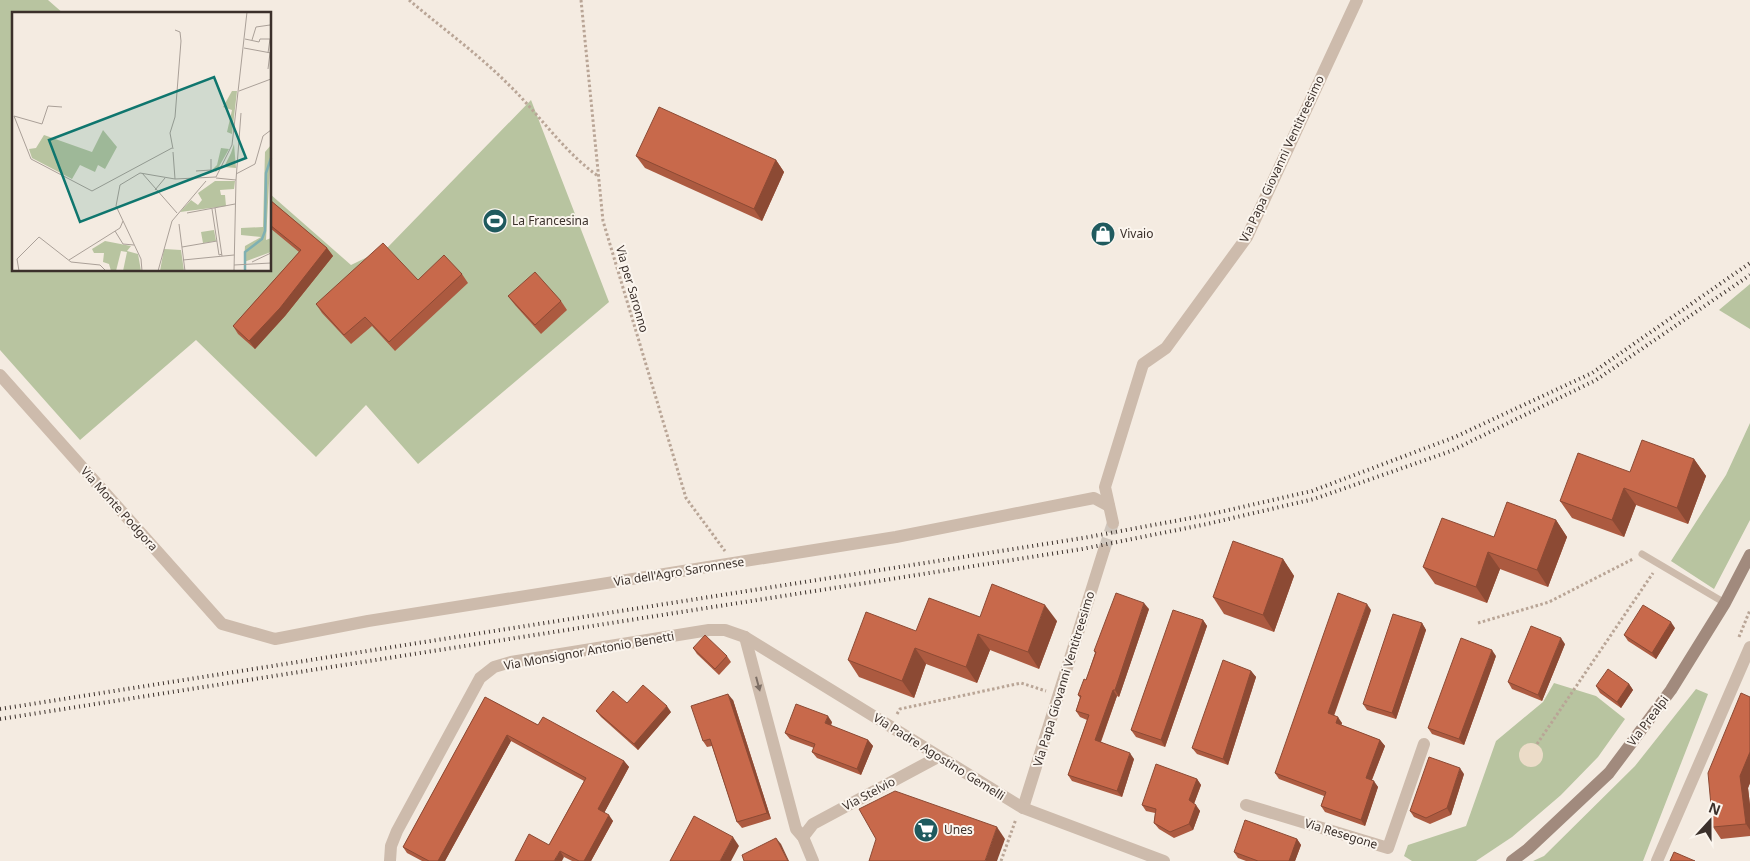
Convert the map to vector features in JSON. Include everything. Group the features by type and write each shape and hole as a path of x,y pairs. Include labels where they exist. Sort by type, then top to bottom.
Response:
{"street":[{"name":"Via Papa Giovanni Ventitreesimo","path":"1113,524 1105,487 1144,364 1166,348 1247,237 1357,0"},
{"name":"Via Monte Podgora","path":"0,375 222,624 246,631"},
{"name":"Via dell'Agro Saronnese","path":"246,631 275,639 368,621 896,537 1094,498 1110,506"},
{"name":"Via Papa Giovanni Ventitreesimo","path":"1022,807 1104,550"},
{"name":"Via Prealpi","path":"1512,861 1528,849 1609,773 1671,690 1725,603 1750,554"},
{"name":"Via Monsignor Antonio Benetti","path":"390,861 391,846 397,831 480,678 494,668 510,662 709,630 725,630"},
{"name":"Via Padre Agostino Gemelli","path":"725,630 746,637 1022,807 1164,861"},
{"path":"746,637 796,828 803,837 813,861"},
{"path":"1657,861 1750,647"},
{"name":"Via Resegone","path":"1246,806 1388,848 1424,744"},
{"name":"Via Stelvio","path":"803,837 813,824 938,757"}],"lane":[{"path":"1642,554 1725,603"}],"path":[{"path":"409,0 508,84 585,167 599,176"},
{"name":"Via per Saronno","path":"581,0 603,221 686,498 734,563"},
{"path":"1478,623 1549,602 1642,554"},
{"path":"1538,744 1659,564"},
{"path":"890,726 900,709 1021,683 1059,695"},
{"path":"1001,861 1022,807"}],"green space":[{"name":"La Francesina","path":"0,0 48,0 62,12 12,12 12,271 271,271 271,195 351,265 388,247 531,100 609,302 418,464 366,405 316,457 196,340 80,440 0,350"},
{"path":"1750,284 1750,329 1719,310"},
{"path":"1750,423 1750,520 1714,589 1671,561 1726,475"},
{"path":"1554,683 1596,696 1625,719 1598,757 1561,795 1512,837 1476,861 1412,861 1404,856 1408,845 1466,826 1496,741 1543,702"},
{"path":"1696,689 1708,694 1643,861 1533,861 1544,856 1635,766"}],"shaded area":[{"path":"1531,743 1540,746 1543,755 1540,764 1531,767 1522,764 1519,755 1522,746"}],"building":[{"path":"659,107 776,160 754,209 636,156"},
{"path":"271,201 327,248 280,308 249,341 233,326 301,250 271,226"},
{"path":"383,243 418,280 444,255 462,274 389,342 365,317 344,335 316,304"},
{"path":"535,272 561,301 535,325 508,296"},
{"path":"1642,440 1694,459 1677,508 1624,488 1612,520 1560,501 1578,453 1630,472"},
{"path":"1507,502 1556,520 1537,570 1488,552 1476,587 1423,567 1442,518 1494,537"},
{"path":"1233,541 1283,559 1263,615 1213,597"},
{"path":"992,584 1045,605 1028,652 978,634 966,667 915,648 902,681 848,660 866,612 916,631 929,598 980,617"},
{"path":"1116,593 1144,603 1115,690 1113,690 1095,740 1130,753 1117,791 1068,775 1089,715 1076,711 1081,696 1078,695 1084,679 1086,680 1096,652 1094,651"},
{"path":"1338,593 1367,604 1328,713 1338,717 1336,723 1380,740 1366,778 1374,781 1361,820 1321,806 1326,792 1275,773"},
{"path":"1643,605 1671,622 1652,653 1624,635"},
{"path":"1173,610 1203,620 1161,740 1131,730"},
{"path":"1393,614 1422,623 1392,713 1363,704"},
{"path":"1531,626 1561,638 1538,695 1508,682"},
{"path":"705,635 727,656 715,669 693,648"},
{"path":"1461,638 1492,650 1459,739 1428,728"},
{"path":"1223,660 1251,671 1223,759 1192,748"},
{"path":"1608,669 1629,684 1617,702 1596,686"},
{"path":"643,685 667,706 634,744 596,711 613,691 627,703"},
{"path":"1741,693 1750,697 1750,752 1740,776 1746,824 1713,827 1708,773"},
{"path":"728,694 767,813 737,822 710,739 703,741 691,706"},
{"path":"485,697 538,725 543,717 624,761 598,809 609,815 584,861 579,861 560,851 554,861 515,861 529,834 549,845 586,778 507,735 438,861 429,861 403,847"},
{"path":"796,704 828,716 825,723 868,740 857,769 812,752 815,744 785,733"},
{"path":"1429,757 1460,768 1447,808 1426,818 1410,811"},
{"path":"1156,764 1197,779 1189,800 1196,805 1189,824 1170,832 1154,823 1156,809 1142,805"},
{"name":"Unes","path":"895,791 997,827 985,861 869,861 876,839 859,809"},
{"path":"694,816 733,837 720,861 670,861"},
{"path":"1245,820 1297,839 1289,861 1258,861 1234,852"},
{"path":"776,838 788,861 744,861 742,855"},
{"path":"1674,852 1695,861 1670,861"}],"tunnel":[{"path":"1104,550 1113,523"}],"railway":[{"path":"0,709 1083,538 1207,515 1312,491 1455,437 1592,373 1750,263"},
{"path":"0,719 1082,549 1207,524 1314,499 1451,451 1596,380 1750,275"}],"place":[{"name":"La Francesina","path":"495,221"},
{"name":"Vivaio","path":"1103,234"},
{"name":"Unes","path":"926,830"}]}
